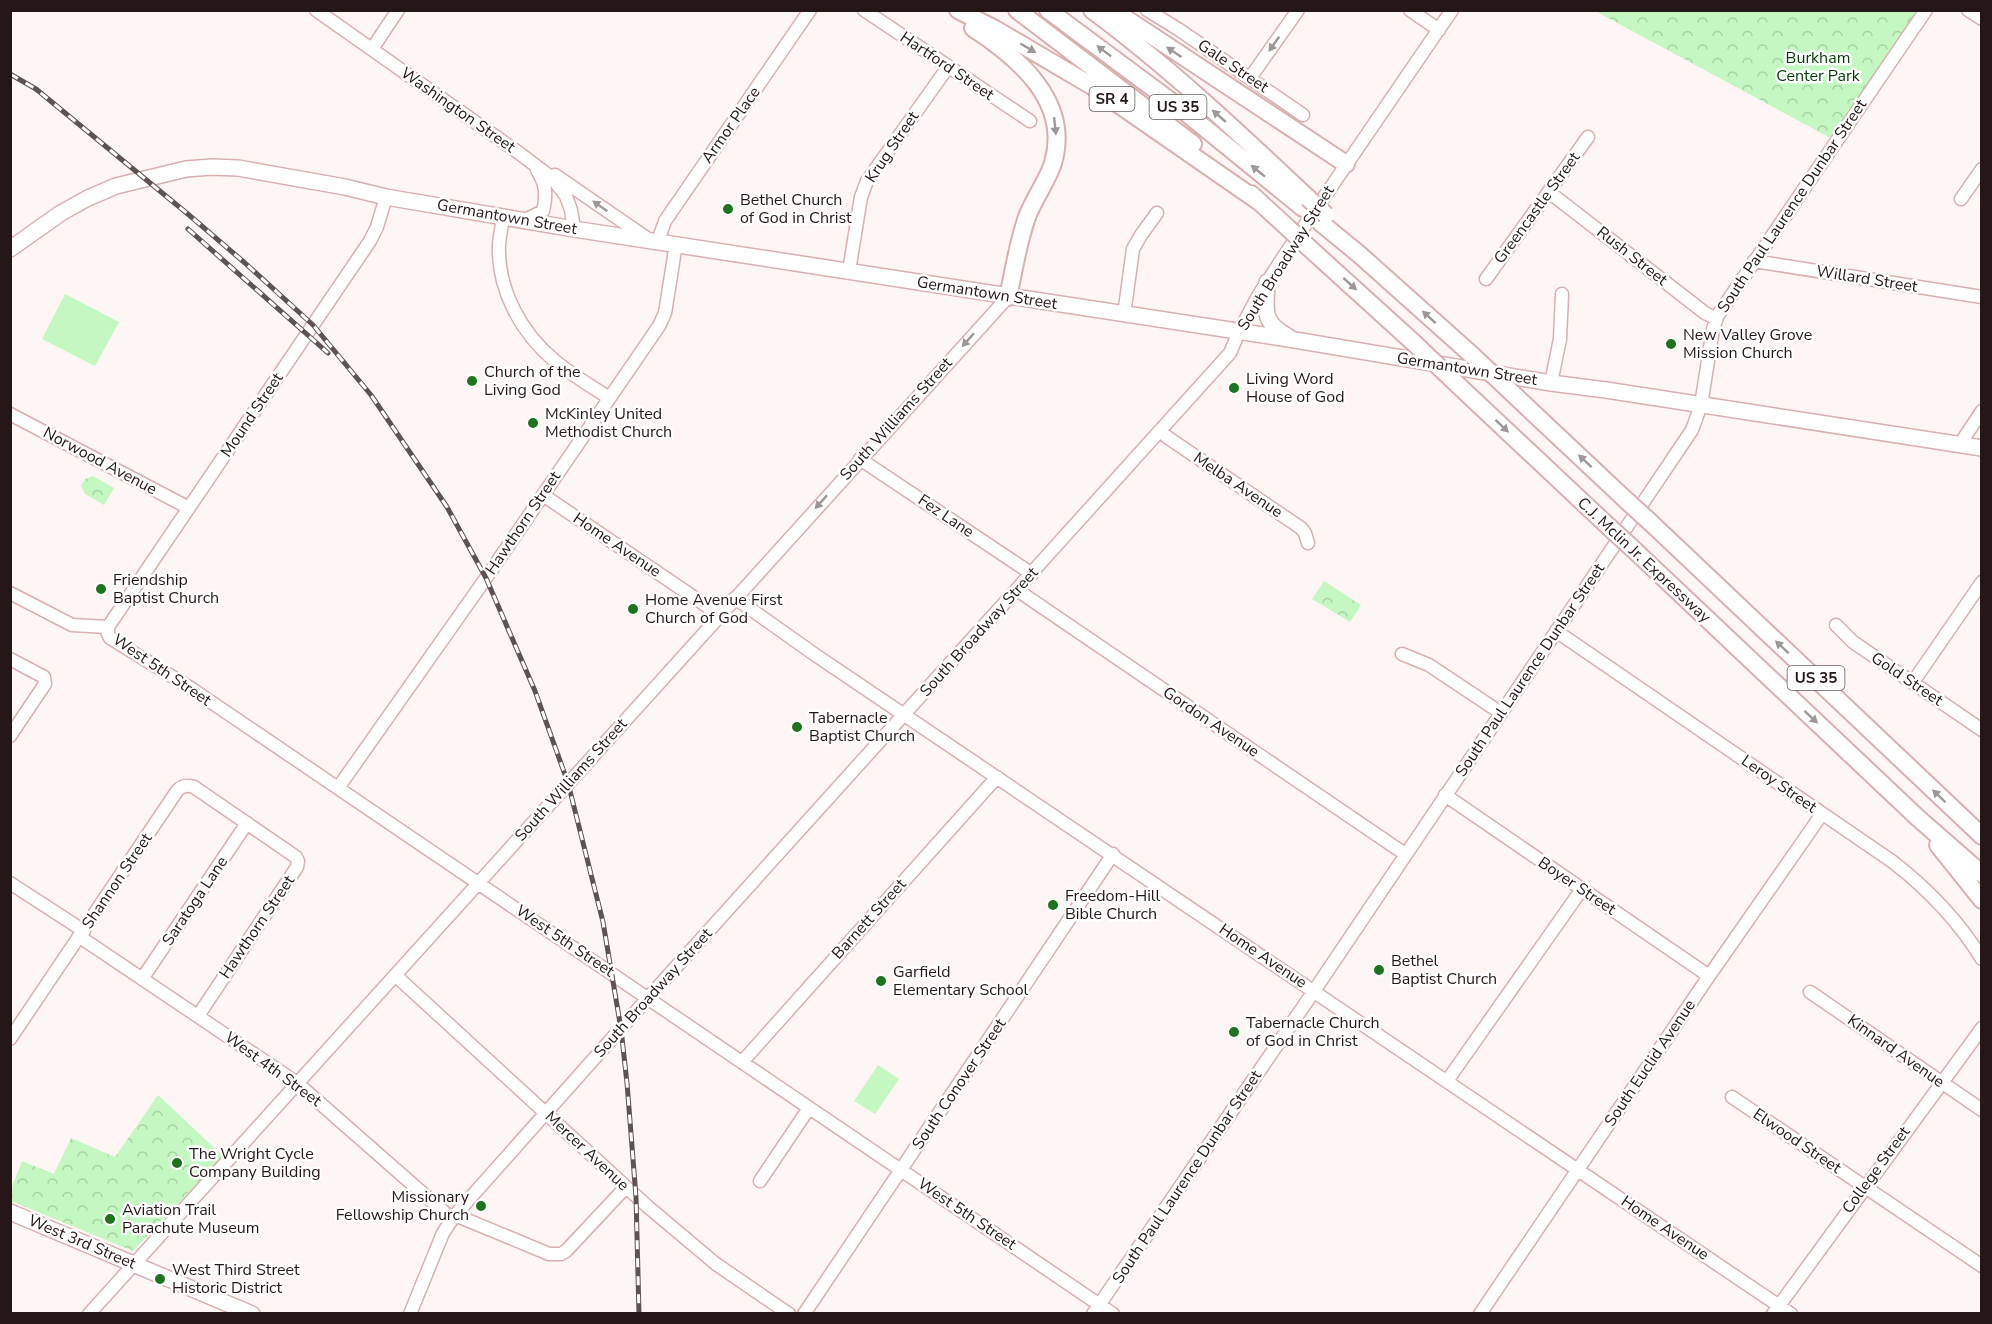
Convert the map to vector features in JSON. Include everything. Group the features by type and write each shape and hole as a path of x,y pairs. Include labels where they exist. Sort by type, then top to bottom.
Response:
{"highway":[{"path":"948,10 992,40 1034,79 1045,94 1055,117 1057,129 1053,162 1028,213 1008,297"},
{"name":"SR 4","path":"958,10 1092,86 1258,201"},
{"name":"US 35","path":"1017,10 1154,112 1205,153 1258,201"},
{"name":"US 35","path":"1048,10 1306,203"},
{"path":"1092,10 1176,78 1244,138 1306,203"},
{"path":"1113,10 1346,164"},
{"name":"C.J. Mclin Jr. Expressway","path":"1258,201 1460,386 1918,818 1982,874"},
{"name":"C.J. Mclin Jr. Expressway","path":"1306,203 1360,255 1473,356 1982,836"},
{"path":"1918,818 1949,862 1982,900"}],"main road":[{"name":"Germantown Street","path":"10,249 61,213 116,186 186,168 238,168 386,197 574,229 1982,448"},
{"path":"1267,282 1266,311 1269,322 1278,331 1295,340"},
{"name":"West 3rd Street","path":"10,1212 252,1314"}],"street":[{"name":"Washington Street","path":"316,10 552,178 560,187 571,210 574,229"},
{"path":"372,49 398,10"},
{"name":"Armor Place","path":"653,240 810,10"},
{"name":"Hartford Street","path":"864,10 1030,121"},
{"name":"Gale Street","path":"1147,10 1164,15 1303,116"},
{"path":"1250,78 1298,10"},
{"path":"1410,10 1439,30"},
{"name":"South Broadway Street","path":"410,1314 443,1233 453,1217 1230,353 1267,282 1452,10"},
{"name":"South Paul Laurence Dunbar Street","path":"1097,1309 1692,430 1701,405 1716,319 1926,10"},
{"path":"1968,10 1982,20"},
{"name":"Krug Street","path":"849,271 861,197 867,181 948,67"},
{"name":"Greencastle Street","path":"1486,279 1588,137"},
{"path":"519,153 653,240"},
{"path":"525,220 543,211 547,196 542,178 531,162"},
{"path":"1961,199 1982,169"},
{"name":"Rush Street","path":"1548,192 1705,313 1716,319"},
{"name":"Mound Street","path":"108,627 370,241 386,197"},
{"path":"1124,315 1133,249 1157,213"},
{"path":"503,216 499,244 500,264 504,285 518,318 541,348 556,362 609,398"},
{"name":"Hawthorn Street","path":"338,788 543,495 662,319 668,300 676,244"},
{"name":"Willard Street","path":"1754,261 1982,297"},
{"path":"1551,382 1560,339 1562,294"},
{"name":"South Williams Street","path":"89,1314 1008,297"},
{"path":"1960,444 1982,411"},
{"name":"Norwood Avenue","path":"10,414 189,508"},
{"name":"Melba Avenue","path":"1161,431 1301,528 1308,543"},
{"name":"Fez Lane","path":"860,459 1032,574"},
{"name":"Home Avenue","path":"543,495 720,615"},
{"path":"1913,682 1982,582"},
{"name":"Gordon Avenue","path":"1017,590 1405,854"},
{"name":"West 5th Street","path":"10,593 72,625 108,627 110,638 180,681 478,882 901,1170 1097,1309 1113,1314"},
{"name":"Home Avenue","path":"735,598 1578,1170 1776,1309 1791,1314"},
{"name":"Gold Street","path":"1836,625 1853,642 1982,730"},
{"name":"Leroy Street","path":"1556,631 1893,862 1920,883 1953,918 1982,959"},
{"path":"1402,654 1429,664 1501,713"},
{"path":"10,659 44,677 45,684 10,736"},
{"name":"Barnett Street","path":"742,1062 997,777"},
{"name":"Shannon Street","path":"10,1039 180,788 188,785 194,787 247,824"},
{"name":"Boyer Street","path":"1445,795 1709,976"},
{"name":"South Euclid Avenue","path":"1480,1314 1709,976 1822,814"},
{"name":"Hawthorn Street","path":"198,1016 297,867 296,857 247,824"},
{"name":"Saratoga Lane","path":"142,979 247,824"},
{"name":"South Conover Street","path":"804,1314 1113,854"},
{"name":"West 4th Street","path":"10,883 142,979 297,1083 453,1217 549,1254 561,1254 626,1187"},
{"path":"1447,1081 1582,889"},
{"name":"Mercer Avenue","path":"395,975 626,1187 716,1264 789,1314"},
{"name":"Kinnard Avenue","path":"1810,992 1982,1110"},
{"name":"College Street","path":"1776,1309 1982,1028"},
{"name":"Elwood Street","path":"1732,1097 1982,1266"},
{"path":"760,1181 809,1108"}],"green space":[{"name":"Burkham Center Park","path":"1595,11 1926,11 1836,141"},
{"path":"65,294 119,322 95,366 42,339"},
{"path":"93,476 114,488 104,505 85,494 81,486 85,479"},
{"path":"1324,581 1361,605 1350,622 1312,599"},
{"path":"878,1065 899,1079 875,1114 854,1101"},
{"path":"158,1095 223,1156 133,1251 11,1201 11,1189 22,1161 54,1174 71,1138 115,1157"}],"railway":[{"path":"10,74 36,89 189,215 313,325 371,395 447,507 486,578 535,691 568,783 603,922 621,1029 627,1083 636,1197 639,1314"},
{"path":"188,229 328,353"}],"place":[{"name":"Bethel Church of God in Christ","path":"728,209"},
{"name":"New Valley Grove Mission Church","path":"1671,344"},
{"name":"Church of the Living God","path":"472,381"},
{"name":"Living Word House of God","path":"1234,388"},
{"name":"McKinley United Methodist Church","path":"533,423"},
{"name":"Friendship Baptist Church","path":"101,589"},
{"name":"Home Avenue First Church of God","path":"633,609"},
{"name":"Tabernacle Baptist Church","path":"797,727"},
{"name":"Freedom-Hill Bible Church","path":"1053,905"},
{"name":"Bethel Baptist Church","path":"1379,970"},
{"name":"Garfield Elementary School","path":"881,981"},
{"name":"Tabernacle Church of God in Christ","path":"1234,1032"},
{"name":"The Wright Cycle Company Building","path":"177,1163"},
{"name":"Missionary Fellowship Church","path":"481,1206"},
{"name":"Aviation Trail Parachute Museum","path":"110,1219"},
{"name":"West Third Street Historic District","path":"160,1279"}]}
